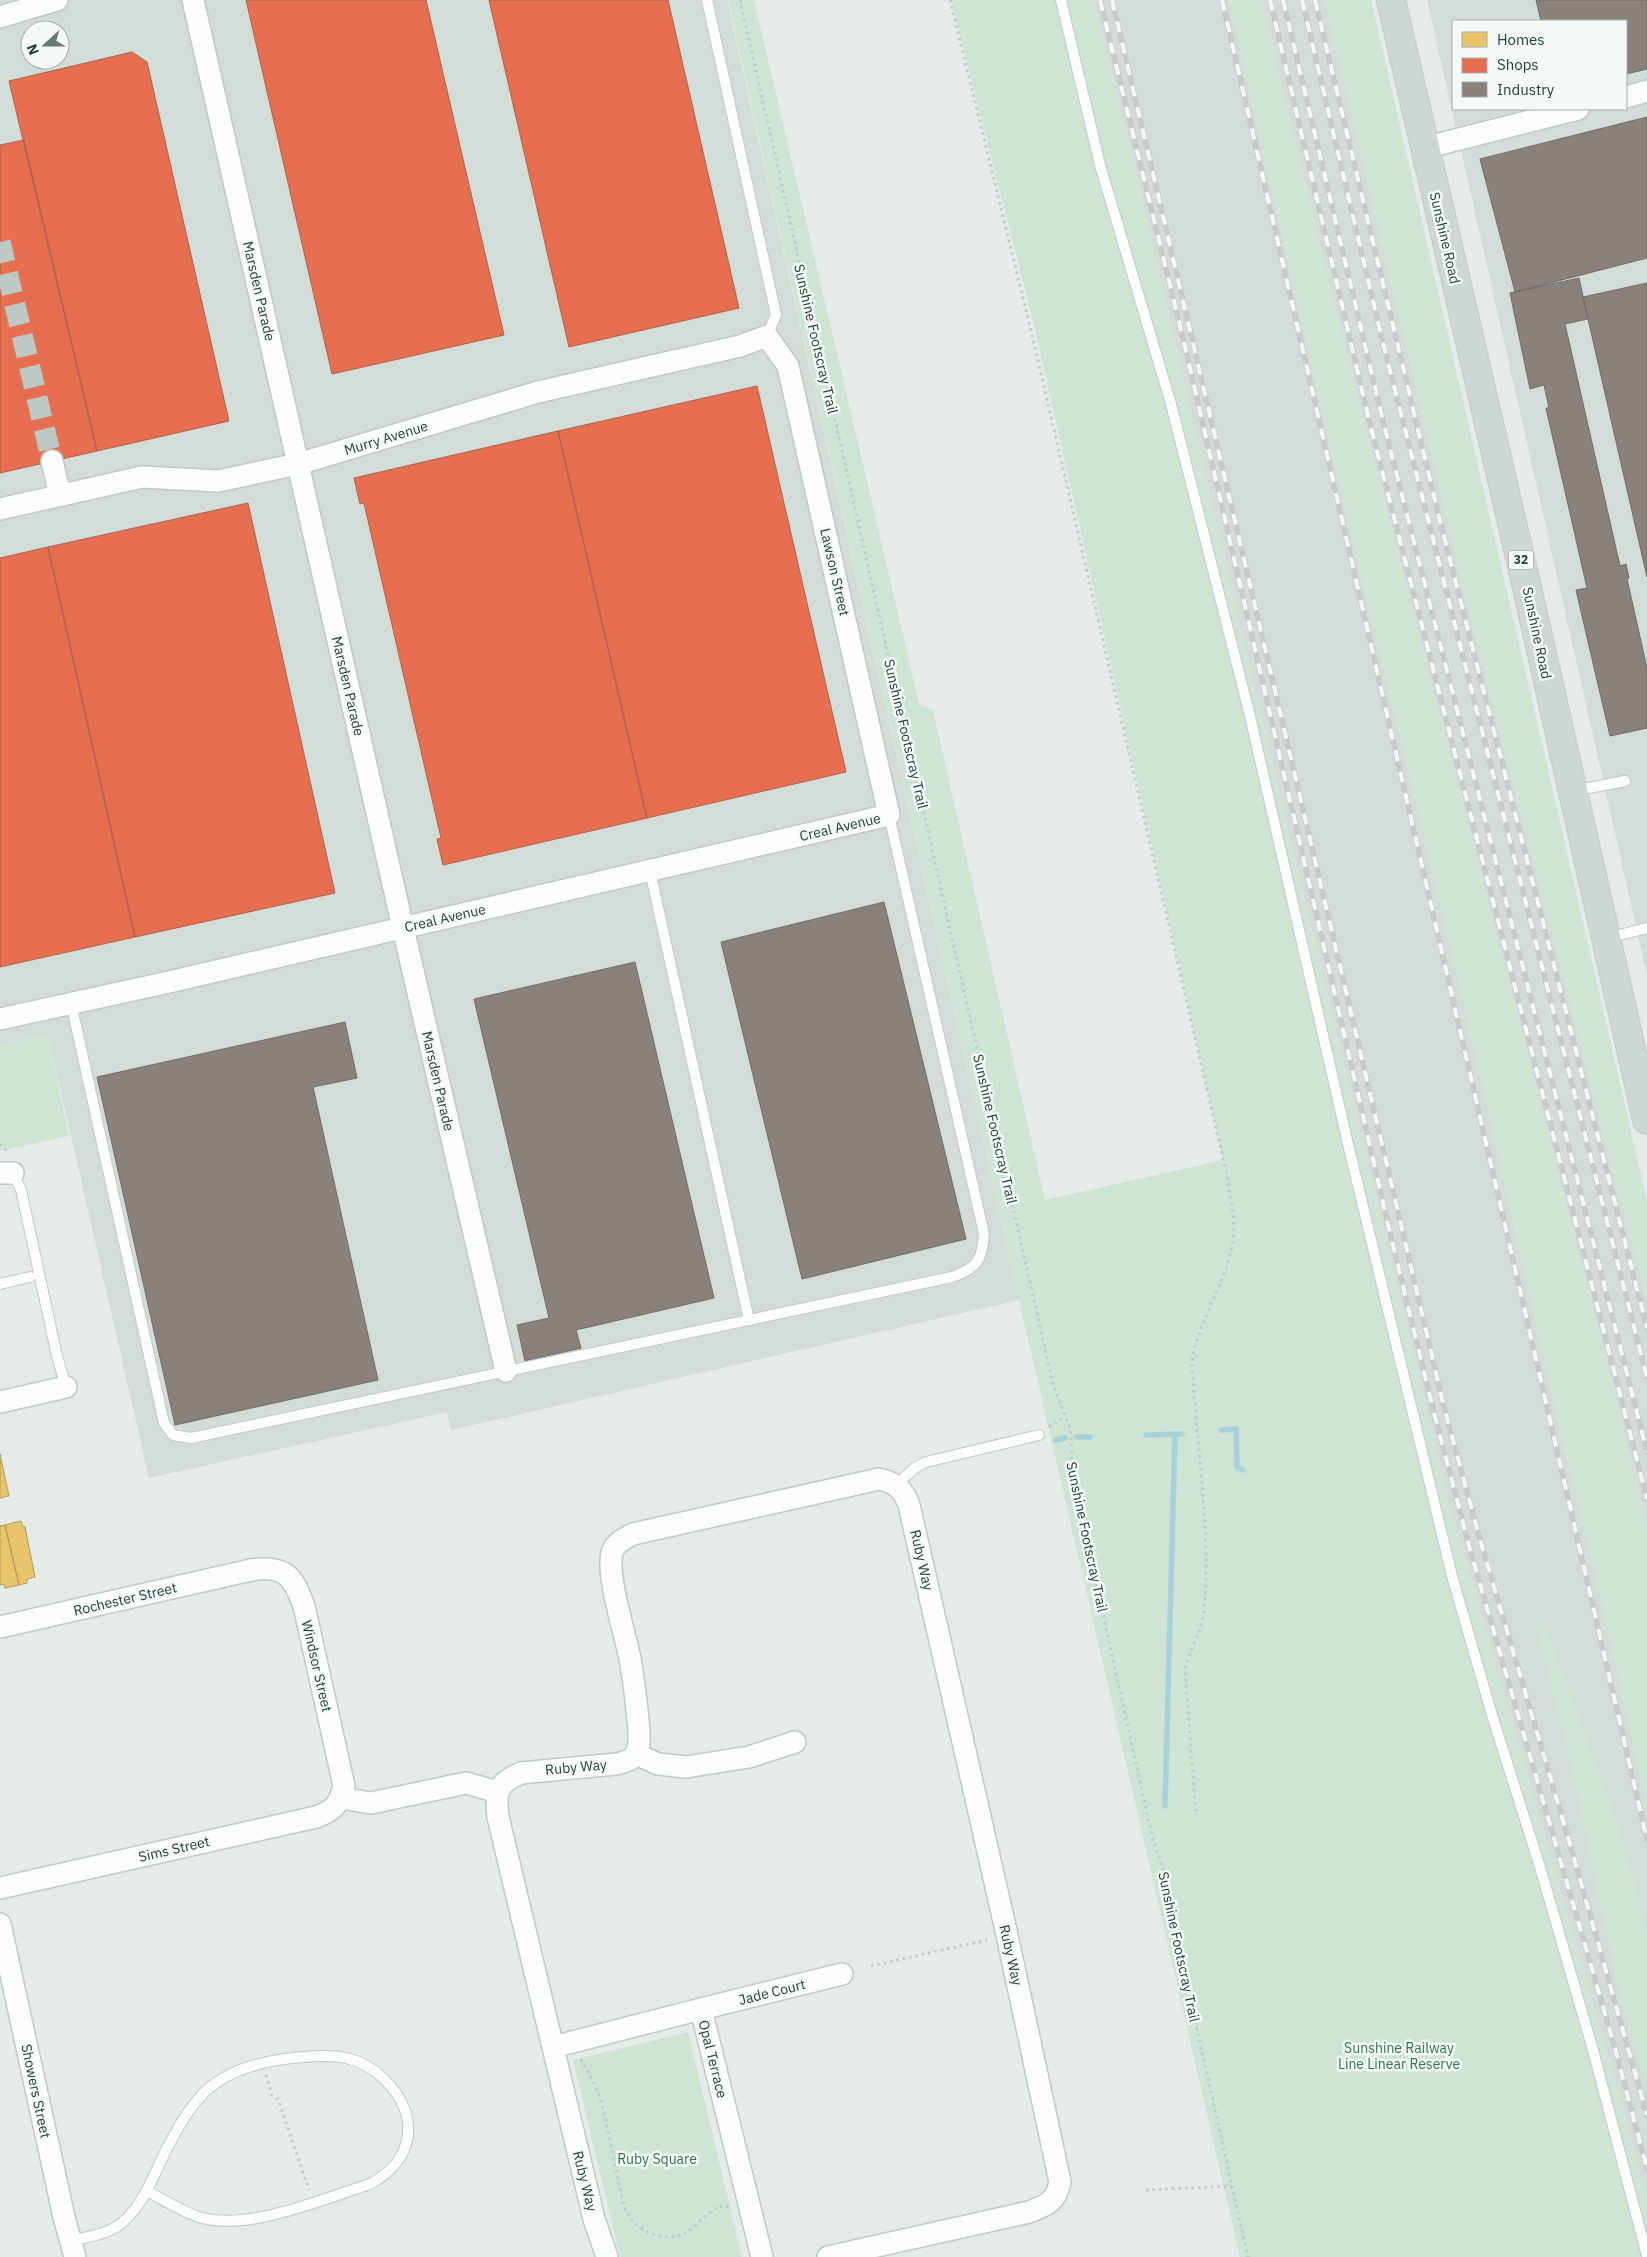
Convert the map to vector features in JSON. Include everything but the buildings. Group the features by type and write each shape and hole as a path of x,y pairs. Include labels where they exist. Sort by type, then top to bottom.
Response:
{"main road":[{"name":"Sunshine Road","path":"1391,0 1646,1113"}],"street":[{"path":"0,17 57,0"},
{"name":"Marsden Parade","path":"193,0 403,928 506,1371"},
{"path":"1627,96 1647,91"},
{"path":"1424,148 1574,110"},
{"name":"Murry Avenue","path":"0,509 142,477 218,481 298,464 538,392 740,346 767,336"},
{"name":"Lawson Street","path":"767,336 788,366 889,815"},
{"path":"52,461 60,495"},
{"name":"Creal Avenue","path":"0,1018 403,928 889,815"},
{"path":"0,1402 66,1387"},
{"path":"795,1742 750,1757 686,1767 658,1764 636,1754 640,1738 630,1659 613,1583 611,1559 613,1550 622,1540 633,1534 871,1480 888,1481 896,1485"},
{"name":"Ruby Way","path":"828,2257 1029,2212 1046,2206 1057,2194 1060,2182 912,1516 907,1497 896,1485"},
{"name":"Windsor Street","path":"251,1570 277,1569 288,1575 296,1586 304,1606 342,1771 344,1786 341,1798"},
{"name":"Rochester Street","path":"0,1627 251,1570"},
{"name":"Ruby Way","path":"607,2257 594,2219 498,1817 498,1792 501,1784 521,1773 616,1764 628,1761 636,1754"},
{"path":"341,1798 372,1803 466,1783 498,1792"},
{"name":"Sims Street","path":"0,1888 316,1817 328,1813 341,1798"},
{"name":"Showers Street","path":"0,1924 72,2249"},
{"name":"Jade Court","path":"701,2009 842,1974"},
{"name":"Opal Terrace","path":"553,2047 701,2009 762,2257"},
{"name":"Ruby Way","path":"594,2219 596,2257"}],"lane":[{"path":"707,0 776,315 767,336"},
{"path":"1061,0 1100,165 1171,404 1250,716 1348,1144 1452,1576 1492,1715 1548,1894 1647,2256"},
{"path":"1572,791 1625,781"},
{"path":"70,1003 164,1423 173,1435 191,1438 952,1277 971,1270 982,1254 984,1234 889,815"},
{"path":"650,871 749,1320"},
{"path":"1605,938 1647,928"},
{"path":"7,1173 21,1190 57,1356 66,1387"},
{"path":"0,1284 30,1277"},
{"path":"896,1485 916,1467 926,1462 1039,1435"},
{"path":"72,2249 122,2224 136,2209 147,2191 159,2163 188,2113 206,2090 232,2074 268,2063 301,2057 330,2055 348,2057 365,2064 393,2088 404,2106 408,2118 409,2130 405,2148 392,2170 370,2184 268,2216 239,2222 199,2218 147,2191"}],"path":[{"name":"Sunshine Footscray Trail","path":"740,0 1051,1374 1059,1402 1071,1431 1072,1475 1154,1840 1169,1886 1178,1945 1248,2257"},
{"path":"950,0 1036,352 1227,1176 1234,1222 1233,1242 1225,1269 1196,1343 1192,1362 1205,1536 1204,1612 1196,1639 1187,1657 1184,1671 1196,1815"},
{"path":"871,1966 991,1939"},
{"path":"578,2053 597,2090 624,2204 634,2223 655,2235 674,2237 691,2231 713,2208 718,2206 734,2208 750,2206"},
{"path":"268,2063 265,2077 272,2095 278,2100 313,2202"},
{"path":"1146,2190 1232,2186"}],"shaded area":[{"path":"0,0 727,0 1019,1300 451,1430 447,1412 149,1478 48,1035 0,1045"},
{"path":"1093,0 1229,0 1336,470 1458,976 1553,1397 1606,1618 1647,1808 1647,2202 1614,2078 1447,1496 1249,668 1135,168"},
{"path":"1261,0 1325,0 1469,611 1647,1300 1647,1530 1609,1369 1368,439"},
{"path":"1427,0 1647,0 1647,975"}],"green space":[{"name":"Sunshine Railway Line Linear Reserve","path":"728,0 754,0 919,703 933,711 1045,1200 1223,1160 1034,325 951,0 1093,0 1135,168 1249,668 1447,1496 1614,2078 1647,2202 1647,2257 1240,2257 1019,1300"},
{"path":"1229,0 1261,0 1368,439 1609,1369 1647,1530 1647,1808 1606,1618 1553,1397 1458,976 1336,470"},
{"path":"1325,0 1371,0 1647,1201 1647,1300 1469,611"},
{"path":"48,1035 69,1136 0,1151 0,1045"},
{"path":"1545,1626 1614,1814 1631,1870 1647,1935 1647,2094 1616,1978 1569,1754 1537,1627"},
{"name":"Ruby Square","path":"688,2032 742,2257 620,2257 573,2060"}],"waterway":[{"path":"1221,1430 1236,1429 1237,1467 1243,1470"},
{"path":"1165,1806 1175,1434"},
{"path":"1146,1435 1182,1434"},
{"path":"1077,1437 1090,1437"},
{"path":"1056,1440 1065,1438"}],"tunnel":[{"path":"0,242 52,461"}],"railway":[{"path":"1100,0 1183,338 1391,1237 1434,1413 1471,1553 1615,2048 1647,2169"},
{"path":"1112,0 1445,1411 1481,1543 1647,2115"},
{"path":"1222,0 1647,1840"},
{"path":"1270,0 1370,424 1647,1499"},
{"path":"1283,0 1383,421 1647,1452"},
{"path":"1302,0 1381,335 1647,1378"},
{"path":"1315,0 1438,513 1647,1328"}]}
